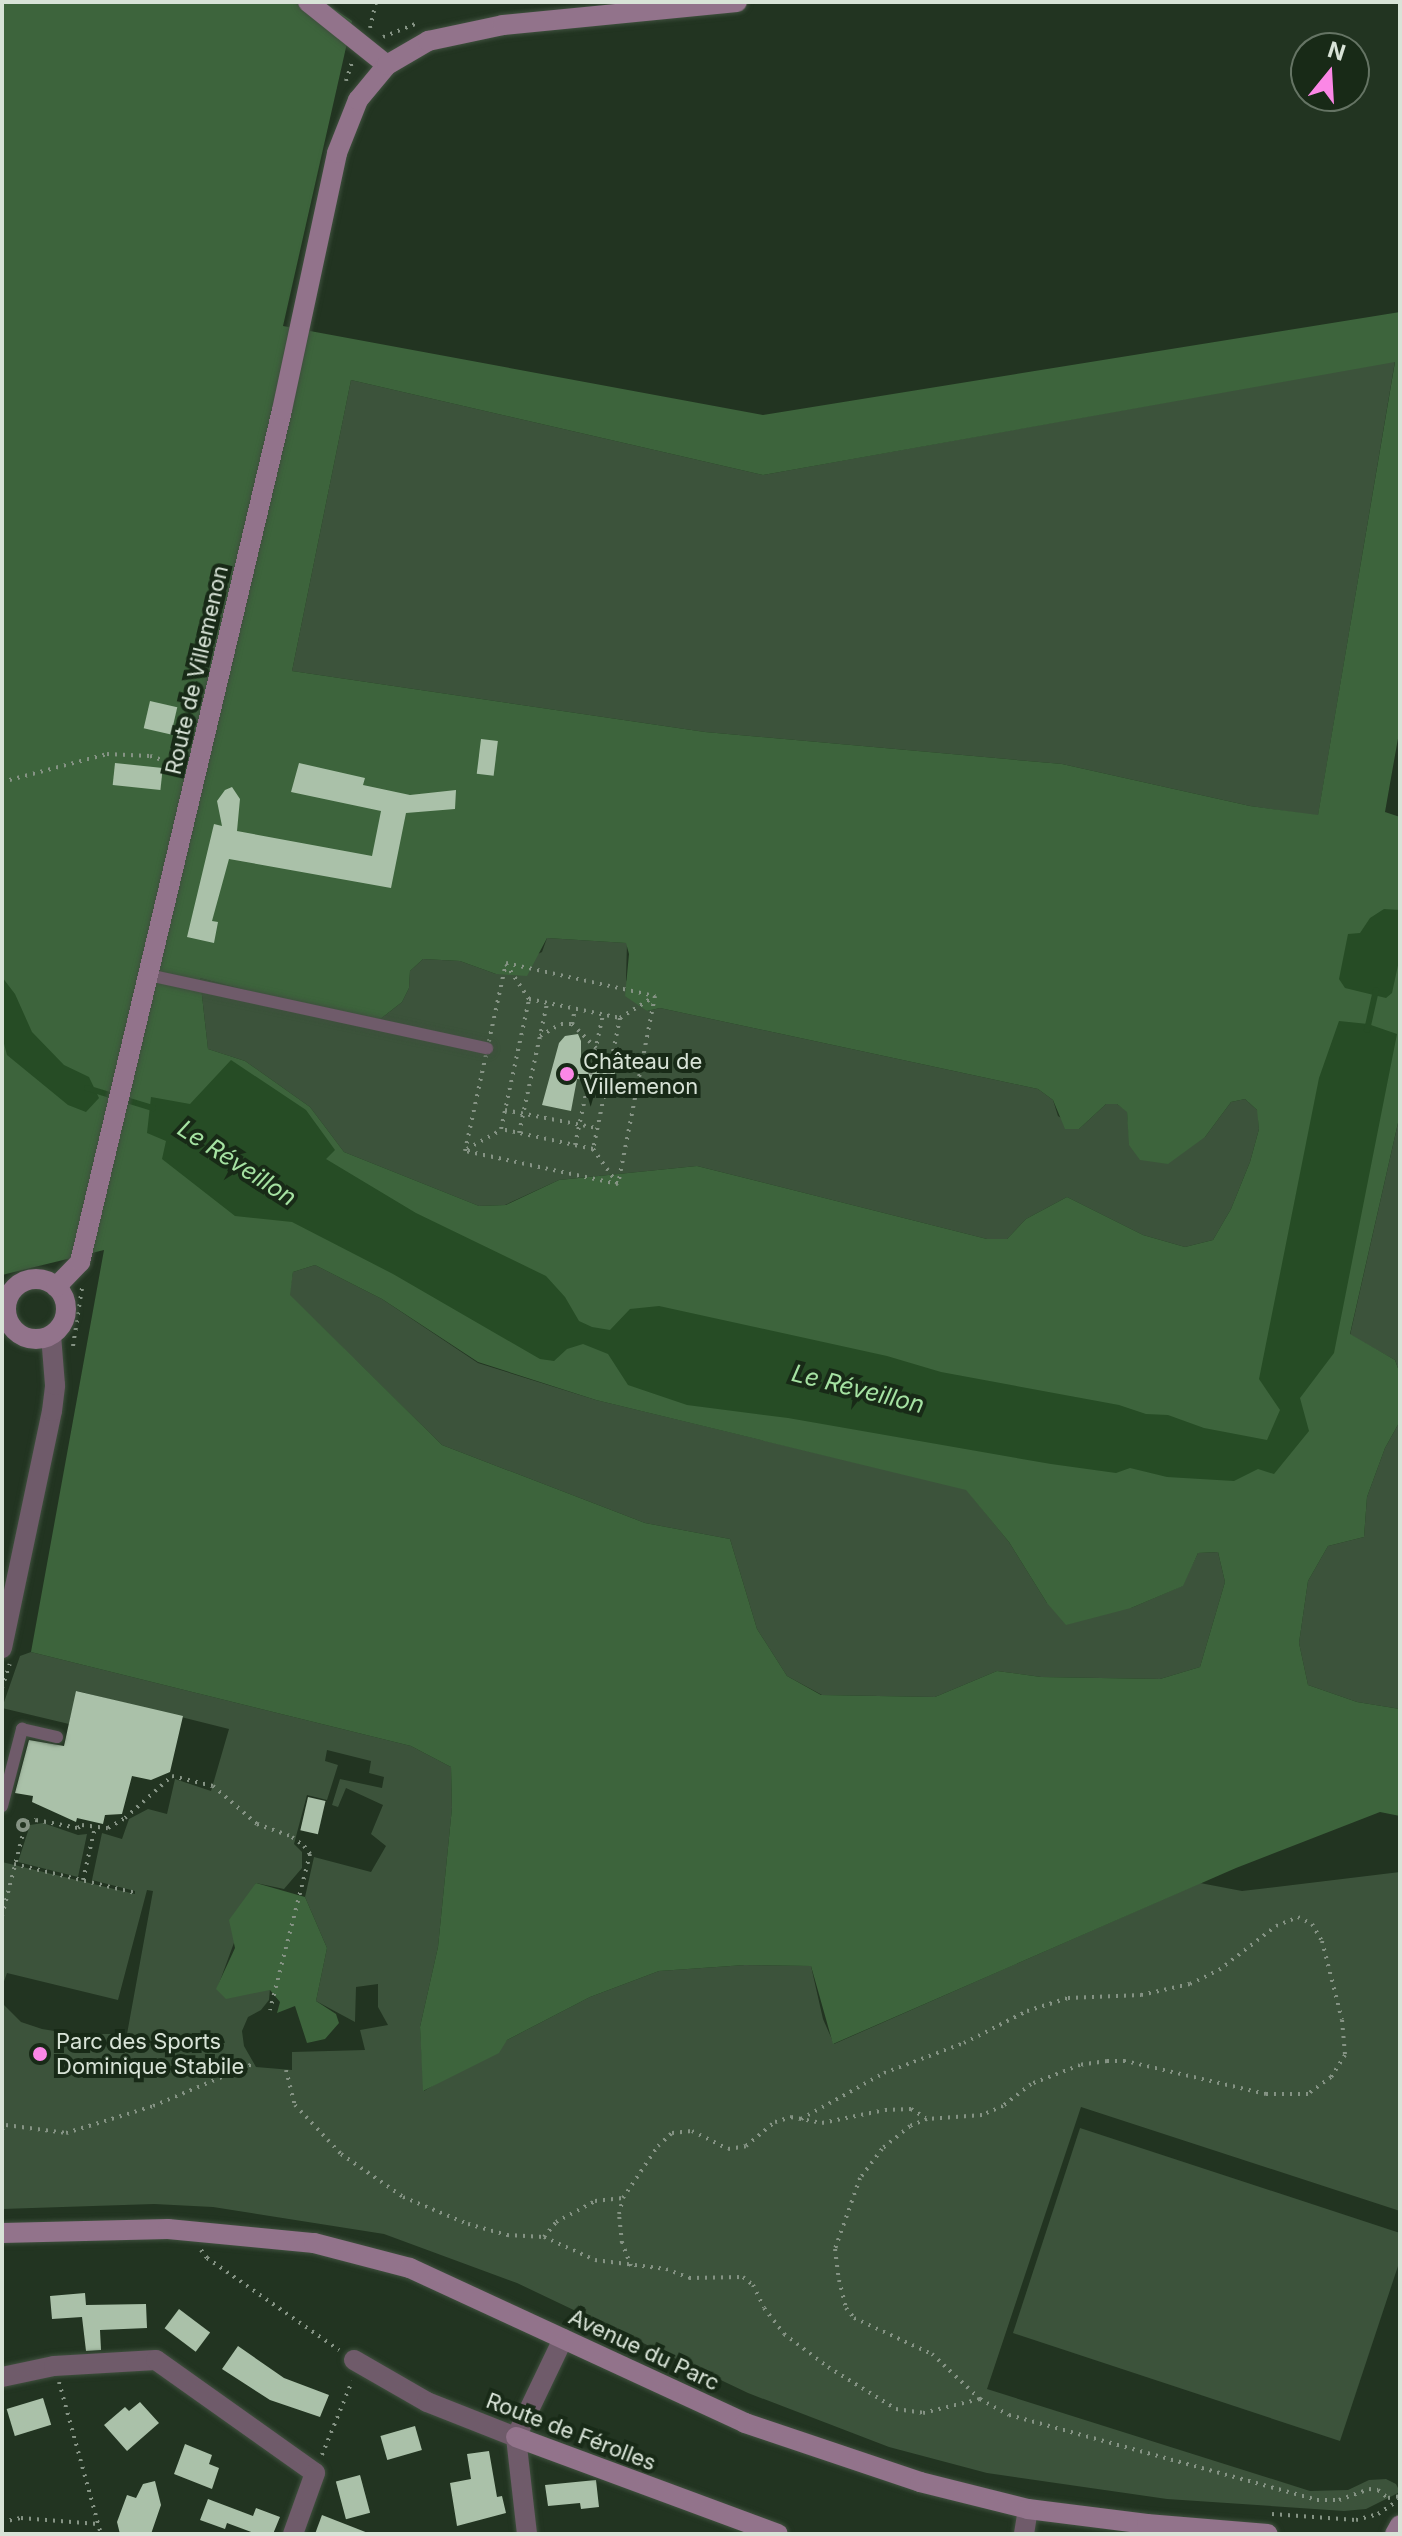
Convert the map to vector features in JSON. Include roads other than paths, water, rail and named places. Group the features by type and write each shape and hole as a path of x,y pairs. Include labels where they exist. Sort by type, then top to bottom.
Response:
{"street":[{"path":"308,2 387,65 428,41 503,25 737,2"},
{"name":"Route de Villemenon","path":"56,1287 80,1262 198,770 337,153 358,100 387,65"},
{"path":"39,1279 56,1287 62,1294 66,1312 63,1321 51,1335 34,1338 7,1330 8,1298 20,1283 39,1279"},
{"path":"2,1648 52,1411 55,1385 51,1335"},
{"name":"Avenue du Parc","path":"2,2233 168,2229 314,2243 410,2268 745,2423 907,2478 1028,2509 1147,2524 1268,2524"},
{"path":"527,2534 516,2437 563,2339"},
{"path":"2,2377 54,2366 156,2360 315,2473 293,2534"},
{"name":"Route de Férolles","path":"356,2362 427,2402 778,2534"},
{"path":"1024,2534 1028,2509"},
{"path":"1395,2534 1400,2525"}],"lane":[{"path":"148,975 487,1048"},
{"path":"2,1806 22,1729 57,1737"}],"water":[{"path":"1384,909 1400,910 1400,956 1392,993 1386,998 1345,988 1339,979 1348,934 1360,933 1370,918"},
{"path":"2,977 15,994 32,1032 64,1065 89,1077 99,1098 86,1112 68,1105 7,1055 2,1036"},
{"path":"1339,1021 1368,1024 1397,1034 1334,1353 1300,1398 1309,1431 1274,1474 1258,1469 1234,1481 1167,1477 1130,1468 1116,1473 1051,1464 788,1418 687,1405 628,1385 608,1354 583,1344 567,1349 554,1361 540,1359 393,1274 292,1222 235,1216 162,1159 166,1141 147,1133 151,1097 190,1104 231,1060 306,1110 335,1150 326,1159 416,1213 546,1276 565,1297 579,1321 592,1327 610,1330 630,1309 659,1306 887,1356 941,1372 1119,1405 1146,1414 1168,1415 1204,1428 1267,1440 1280,1410 1259,1379 1319,1078"}],"waterway":[{"name":"Le Réveillon","path":"1367,1030 1376,990"},
{"name":"Le Réveillon","path":"87,1088 153,1108"}],"place":[{"name":"Château de Villemenon","path":"567,1074"},
{"name":"Parc des Sports Dominique Stabile","path":"40,2054"}]}
